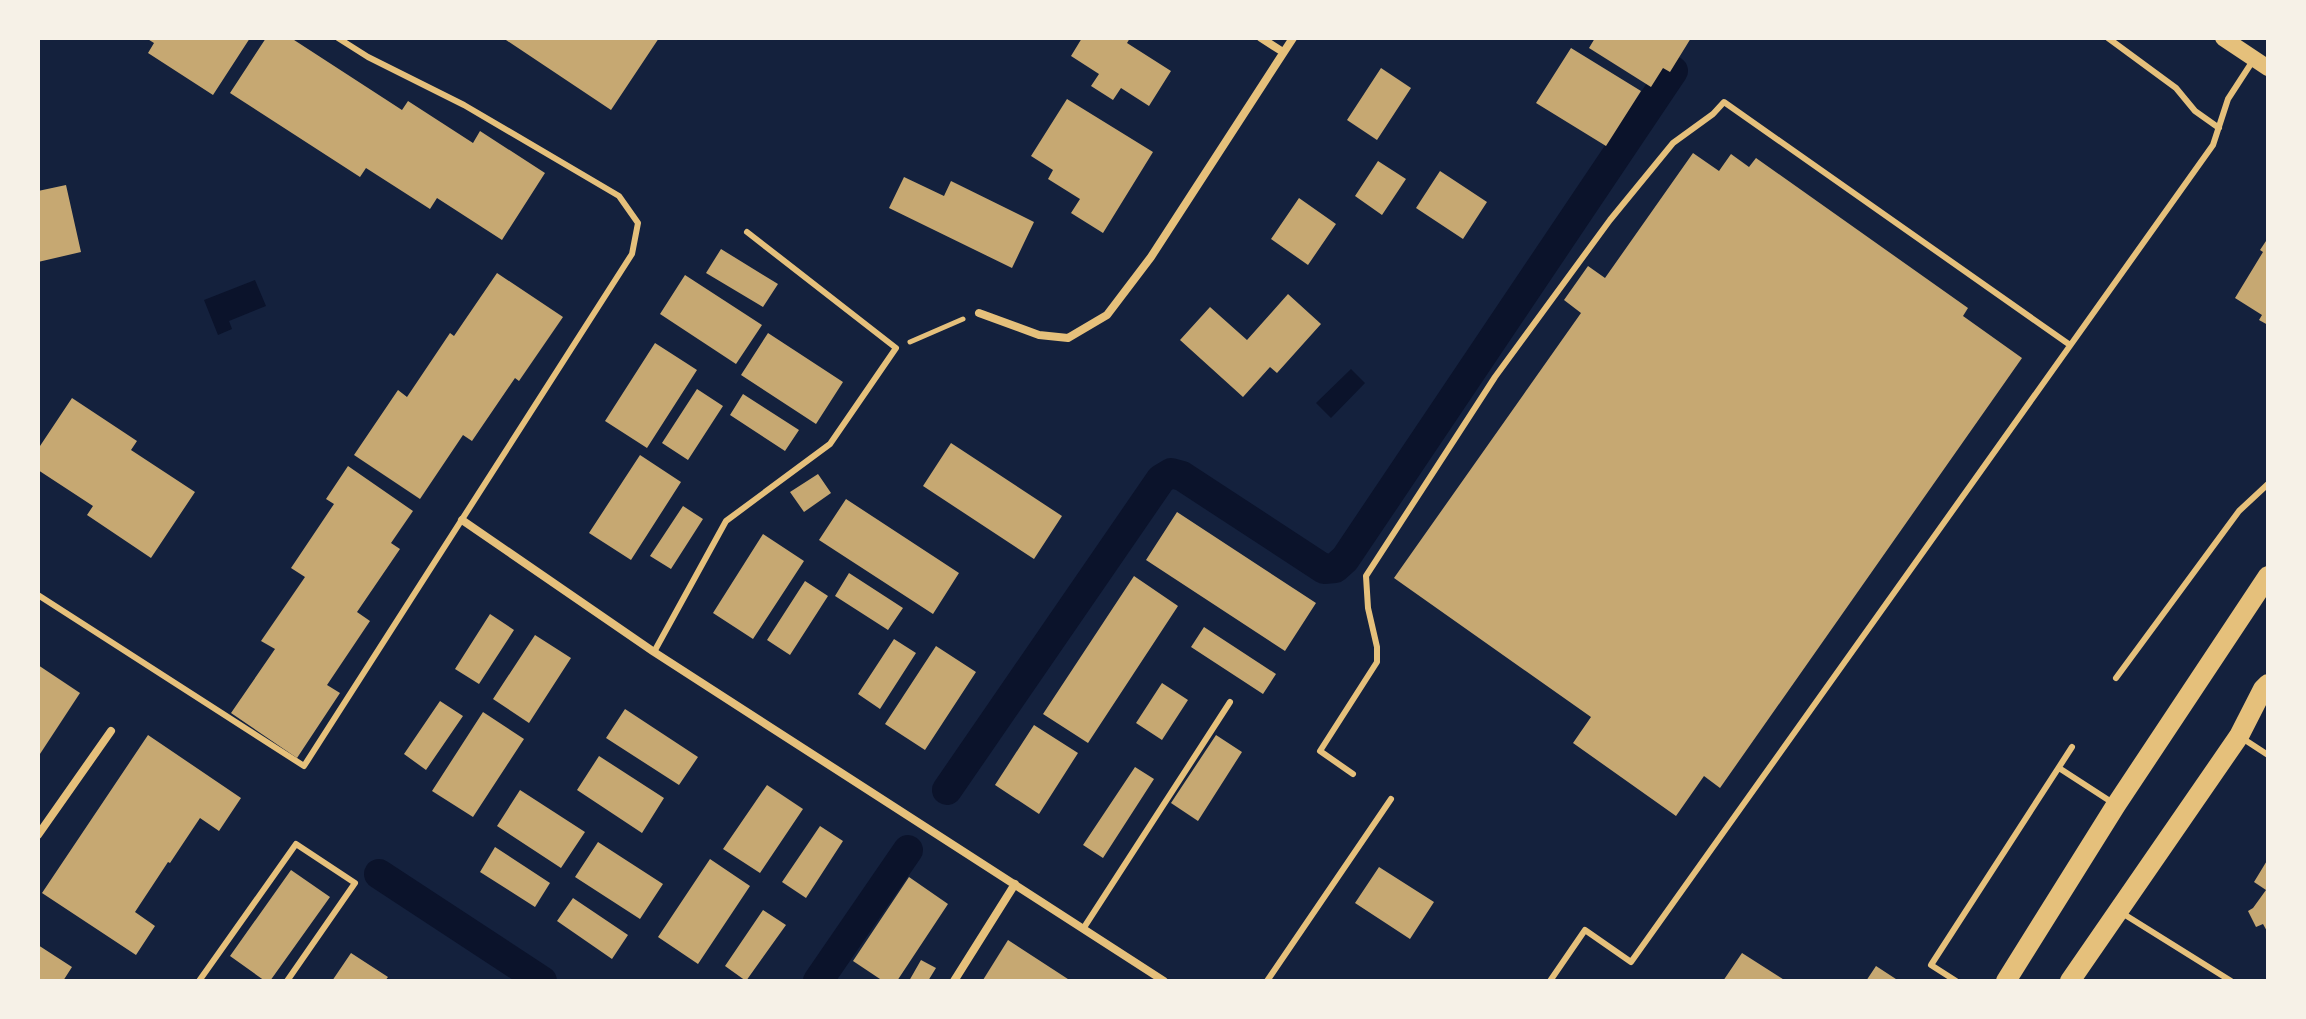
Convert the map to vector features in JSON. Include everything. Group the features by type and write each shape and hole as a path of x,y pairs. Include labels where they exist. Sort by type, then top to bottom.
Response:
{"main road":[{"path":"2223,38 2261,64"},
{"path":"2006,981 2116,805 2268,576"},
{"path":"2070,981 2239,736 2266,684"}],"street":[{"path":"1261,38 1283,52"},
{"path":"979,313 1039,335 1068,338 1107,315 1151,257 1293,38"},
{"path":"462,520 654,652 1164,981"},
{"path":"38,835 111,731"},
{"path":"954,981 1015,884"}],"lane":[{"path":"38,595 304,766 632,254 638,223 619,196 464,105 368,57 338,38"},
{"path":"2108,38 2176,88 2195,111 2219,128"},
{"path":"1550,981 1585,930 1631,962 2213,145 2228,99 2261,64"},
{"path":"1353,774 1320,751 1377,662 1366,576 1495,377 1610,220 1673,143 1713,114 1724,102 2070,345"},
{"path":"654,652 726,521 830,444 896,348 747,232"},
{"path":"2116,678 2239,511 2268,484"},
{"path":"1083,929 1230,702"},
{"path":"2239,736 2268,755"},
{"path":"1956,981 1931,965 2072,747"},
{"path":"2059,768 2116,805"},
{"path":"1267,981 1391,799"},
{"path":"199,981 296,844 355,883 287,981"},
{"path":"2117,911 2231,981"}],"path":[{"path":"896,348 979,313"}],"water":[{"path":"255,280 266,306 229,321 232,329 218,335 204,300"},
{"path":"1351,369 1365,383 1331,418 1316,403"}],"building":[{"path":"146,38 250,38 213,95 148,53 154,43"},
{"path":"266,38 291,38 402,110 408,101 473,143 480,131 545,173 502,240 437,198 430,209 366,168 360,177 230,93"},
{"path":"503,38 659,38 611,110"},
{"path":"1082,38 1130,38 1127,43 1171,71 1149,106 1121,88 1113,100 1091,86 1099,74 1071,56"},
{"path":"1595,38 1691,38 1670,72 1663,68 1651,87 1589,48"},
{"path":"1571,48 1641,91 1606,146 1536,103"},
{"path":"1381,68 1411,88 1377,140 1347,120"},
{"path":"1067,99 1153,152 1103,233 1071,213 1080,199 1048,179 1053,170 1031,156"},
{"path":"1693,153 1719,171 1731,154 1749,167 1756,158 1968,308 1963,316 2022,358 1720,788 1704,776 1676,816 1573,743 1591,717 1394,578 1581,313 1564,300 1588,266 1605,278"},
{"path":"1378,161 1406,179 1382,215 1355,196"},
{"path":"1440,171 1487,202 1463,239 1416,208"},
{"path":"904,177 944,196 951,181 1034,222 1012,268 889,208"},
{"path":"66,185 81,252 38,262 38,191"},
{"path":"1299,198 1336,224 1308,265 1271,239"},
{"path":"2268,238 2268,325 2259,320 2262,315 2235,298"},
{"path":"721,249 778,284 763,307 706,273"},
{"path":"497,273 563,317 519,381 515,378 472,441 463,435 420,499 354,455 398,390 407,397 450,333 454,336"},
{"path":"685,275 762,325 736,364 660,314"},
{"path":"1288,294 1321,324 1277,373 1270,367 1243,397 1180,340 1210,307 1247,340"},
{"path":"768,333 843,382 816,424 741,375"},
{"path":"655,343 697,370 647,448 605,421"},
{"path":"697,389 723,406 688,460 662,443"},
{"path":"743,394 799,430 785,451 730,415"},
{"path":"72,398 137,441 131,450 195,492 151,558 87,515 93,506 38,470 38,449"},
{"path":"951,443 1062,516 1034,559 923,486"},
{"path":"640,455 681,482 631,560 589,533"},
{"path":"348,466 413,511 391,543 400,549 357,612 370,621 327,685 340,693 297,758 231,713 275,649 261,641 305,577 291,568 334,504 326,499"},
{"path":"818,474 831,493 804,512 790,492"},
{"path":"846,499 959,573 933,614 819,540"},
{"path":"683,506 703,519 671,569 650,556"},
{"path":"1177,512 1316,603 1285,651 1146,560"},
{"path":"763,534 804,561 753,639 713,613"},
{"path":"849,573 903,608 888,630 835,596"},
{"path":"1134,576 1178,606 1088,743 1043,714"},
{"path":"805,581 828,596 790,655 767,640"},
{"path":"490,614 514,630 479,684 455,669"},
{"path":"1204,627 1276,674 1263,694 1191,647"},
{"path":"535,635 571,658 529,723 493,699"},
{"path":"894,639 916,653 880,709 858,694"},
{"path":"936,646 976,672 925,750 885,724"},
{"path":"38,665 80,693 38,757"},
{"path":"1162,683 1188,700 1162,740 1136,723"},
{"path":"440,701 463,716 426,770 404,754"},
{"path":"625,709 698,757 679,785 606,738"},
{"path":"483,712 524,739 473,817 432,791"},
{"path":"1034,725 1078,753 1039,814 995,785"},
{"path":"148,735 241,798 219,831 200,818 168,862 135,912 155,926 136,955 42,893"},
{"path":"1216,735 1242,752 1198,821 1171,803"},
{"path":"599,756 664,798 642,833 577,790"},
{"path":"1135,767 1154,779 1103,858 1083,845"},
{"path":"767,785 803,809 760,873 723,849"},
{"path":"520,790 585,832 561,868 497,826"},
{"path":"820,826 843,841 806,898 782,882"},
{"path":"598,842 663,884 640,919 575,877"},
{"path":"495,847 550,883 535,907 480,872"},
{"path":"710,859 750,886 698,964 658,937"},
{"path":"2268,859 2268,933 2263,924 2256,927 2248,911 2266,890 2254,882"},
{"path":"1379,867 1434,902 1410,939 1355,903"},
{"path":"291,870 330,897 270,981 265,981 230,956"},
{"path":"909,877 948,904 897,981 883,981 853,961"},
{"path":"573,898 628,935 612,959 557,921"},
{"path":"763,910 786,925 746,981 725,966"},
{"path":"1008,940 1071,981 983,980"},
{"path":"38,945 72,967 63,981 38,981"},
{"path":"351,953 388,977 385,981 332,981"},
{"path":"1742,953 1786,981 1723,981"},
{"path":"921,960 936,968 928,981 909,981"},
{"path":"1876,966 1899,981 1866,981"}],"waterway":[{"path":"947,790 1161,479 1171,473 1182,476 1324,569 1335,568 1345,559 1673,71"},
{"path":"818,981 908,850"},
{"path":"379,874 542,981"}]}
